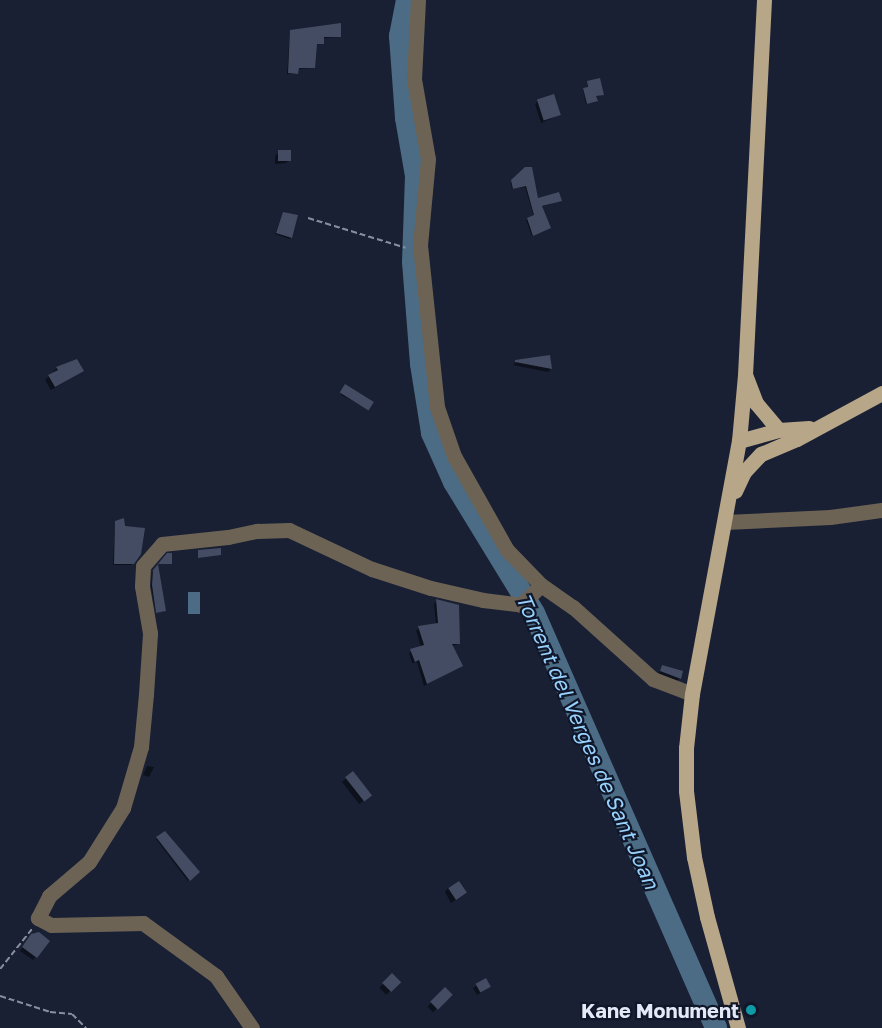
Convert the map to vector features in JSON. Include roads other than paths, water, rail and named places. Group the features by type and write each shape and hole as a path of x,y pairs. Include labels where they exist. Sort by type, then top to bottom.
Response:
{"main road":[{"path":"738,1028 700,888 689,825 686,748 692,694 739,441 745,375 764,0"},
{"path":"745,375 756,403 779,430"},
{"path":"728,504 751,464 761,454 773,447 797,439 882,393"},
{"path":"739,441 779,430 815,428"},
{"path":"739,441 755,446 773,447"}],"street":[{"path":"418,0 414,79 428,159 420,245 437,408 454,456 471,490 531,595"},
{"path":"725,522 830,517 882,510"},
{"path":"252,1028 216,976 143,923 51,925 38,918 49,896 89,862 123,808 141,747 146,694 150,633 142,586 143,566 162,544 228,537 257,531 289,530 372,569 422,585 483,600 531,595 573,607 653,679 692,694"}],"water":[{"path":"188,592 200,592 200,614 188,614"}],"waterway":[{"name":"Torrent del Verges de Sant Joan","path":"407,0 400,36 406,118 416,176 413,262 421,364 432,433 454,482 534,613 716,1028"}],"place":[{"name":"Kane Monument","path":"751,1010"}]}
